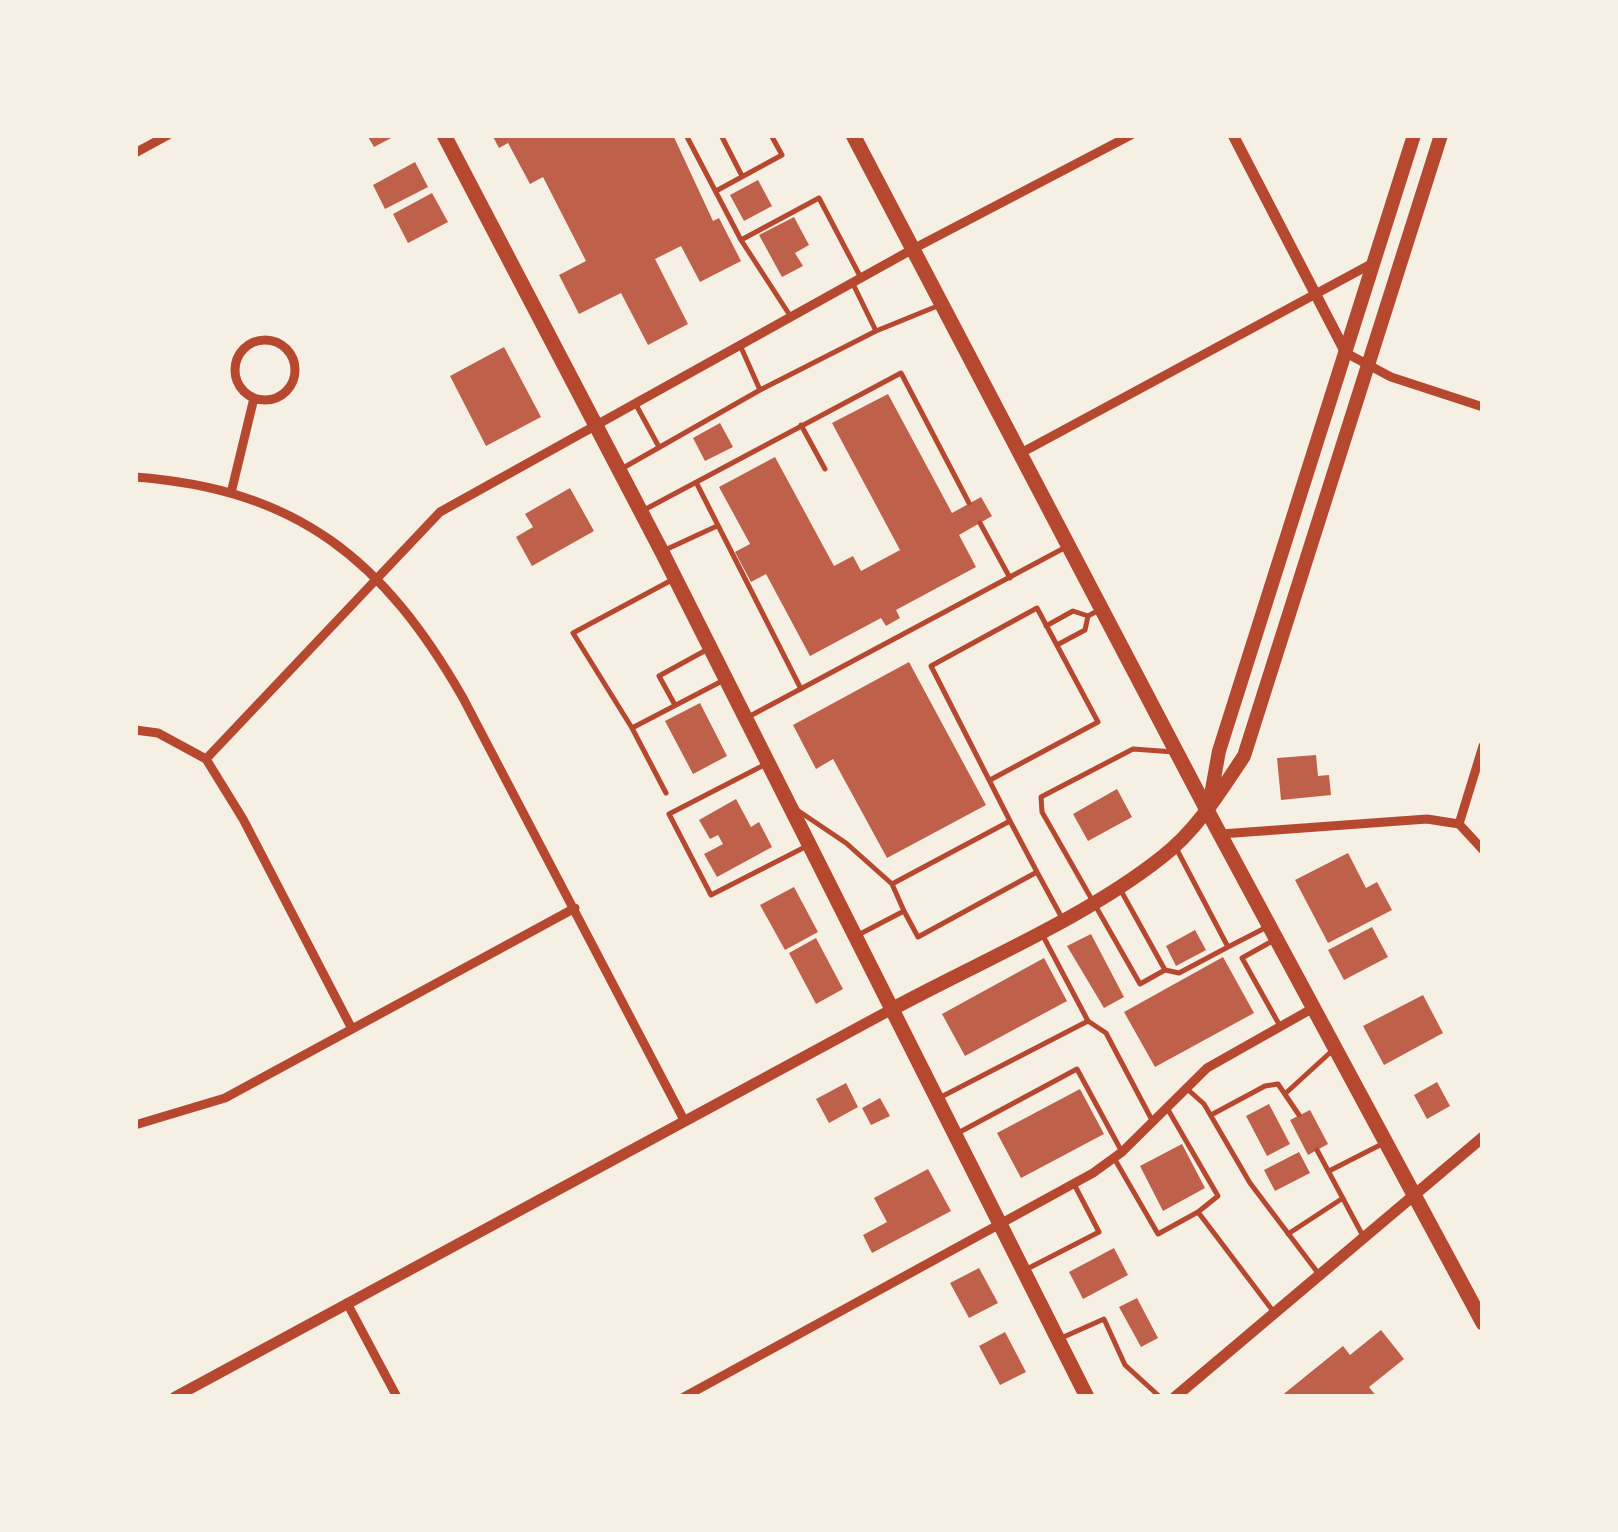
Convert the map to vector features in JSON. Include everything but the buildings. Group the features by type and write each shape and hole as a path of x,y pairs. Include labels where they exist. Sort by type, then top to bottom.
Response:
{"main road":[{"path":"444,135 811,844 1087,1397"},
{"path":"854,135 1069,546 1095,612 1177,752 1417,1193 1483,1323"},
{"path":"1208,812 1218,751 1414,135"},
{"path":"894,1008 1119,887 1174,846 1208,812 1244,756 1441,135"}],"street":[{"path":"135,153 168,135"},
{"path":"206,759 440,512 913,249 1131,135"},
{"path":"1232,135 1346,353 1368,365 1483,407"},
{"path":"1021,453 1376,262"},
{"path":"273,340 289,351 294,379 274,399 254,398 236,375 238,356 253,342 273,340"},
{"path":"231,493 254,398"},
{"path":"135,477 231,493 315,529 377,576 427,635 684,1120"},
{"path":"135,730 158,732 206,759 243,819 352,1029"},
{"path":"1458,824 1483,746"},
{"path":"1221,834 1427,819 1458,824 1482,847"},
{"path":"135,1125 225,1098 575,908"},
{"path":"684,1397 1074,1184 1118,1155 1207,1068 1315,1007"},
{"path":"174,1397 894,1008"},
{"path":"1175,1397 1483,1137"},
{"path":"348,1302 397,1397"}],"lane":[{"path":"686,135 741,240 792,317"},
{"path":"720,135 742,176"},
{"path":"716,191 782,155 772,135"},
{"path":"741,240 819,198 876,331"},
{"path":"620,470 760,390 876,331 942,304"},
{"path":"740,345 760,390"},
{"path":"641,512 901,373 969,504"},
{"path":"636,403 659,447"},
{"path":"801,425 825,469"},
{"path":"697,484 802,690"},
{"path":"980,523 1010,578"},
{"path":"662,552 717,526"},
{"path":"746,718 1069,546"},
{"path":"666,792 632,728 573,634 675,578"},
{"path":"990,780 1098,722 1037,608 931,666 1037,872 1062,918"},
{"path":"1046,626 1073,610 1095,612 1085,630 1056,645"},
{"path":"675,706 659,676 710,648"},
{"path":"632,728 726,679"},
{"path":"1177,752 1133,750 1041,797 1042,812 1140,984 1165,970 1179,973 1228,948 1274,931"},
{"path":"769,762 669,814 710,895 811,844"},
{"path":"790,805 846,843 892,884 918,938 1037,872"},
{"path":"892,884 1010,820"},
{"path":"1174,846 1228,948"},
{"path":"1119,887 1165,970"},
{"path":"857,935 904,911"},
{"path":"1040,930 1088,1022 1106,1033 1153,1122"},
{"path":"1274,931 1242,958 1280,1026"},
{"path":"938,1098 1088,1022"},
{"path":"1287,1092 1336,1046"},
{"path":"956,1134 1078,1069 1158,1234 1218,1196 1166,1106"},
{"path":"1210,1115 1265,1086 1278,1084 1299,1115"},
{"path":"1185,1086 1210,1115 1250,1183 1320,1275"},
{"path":"1328,1171 1388,1141"},
{"path":"1318,1150 1364,1238"},
{"path":"1024,1271 1098,1232 1074,1184"},
{"path":"1288,1234 1343,1198"},
{"path":"1198,1212 1275,1313"},
{"path":"1058,1340 1104,1319 1125,1366 1160,1397"}]}
